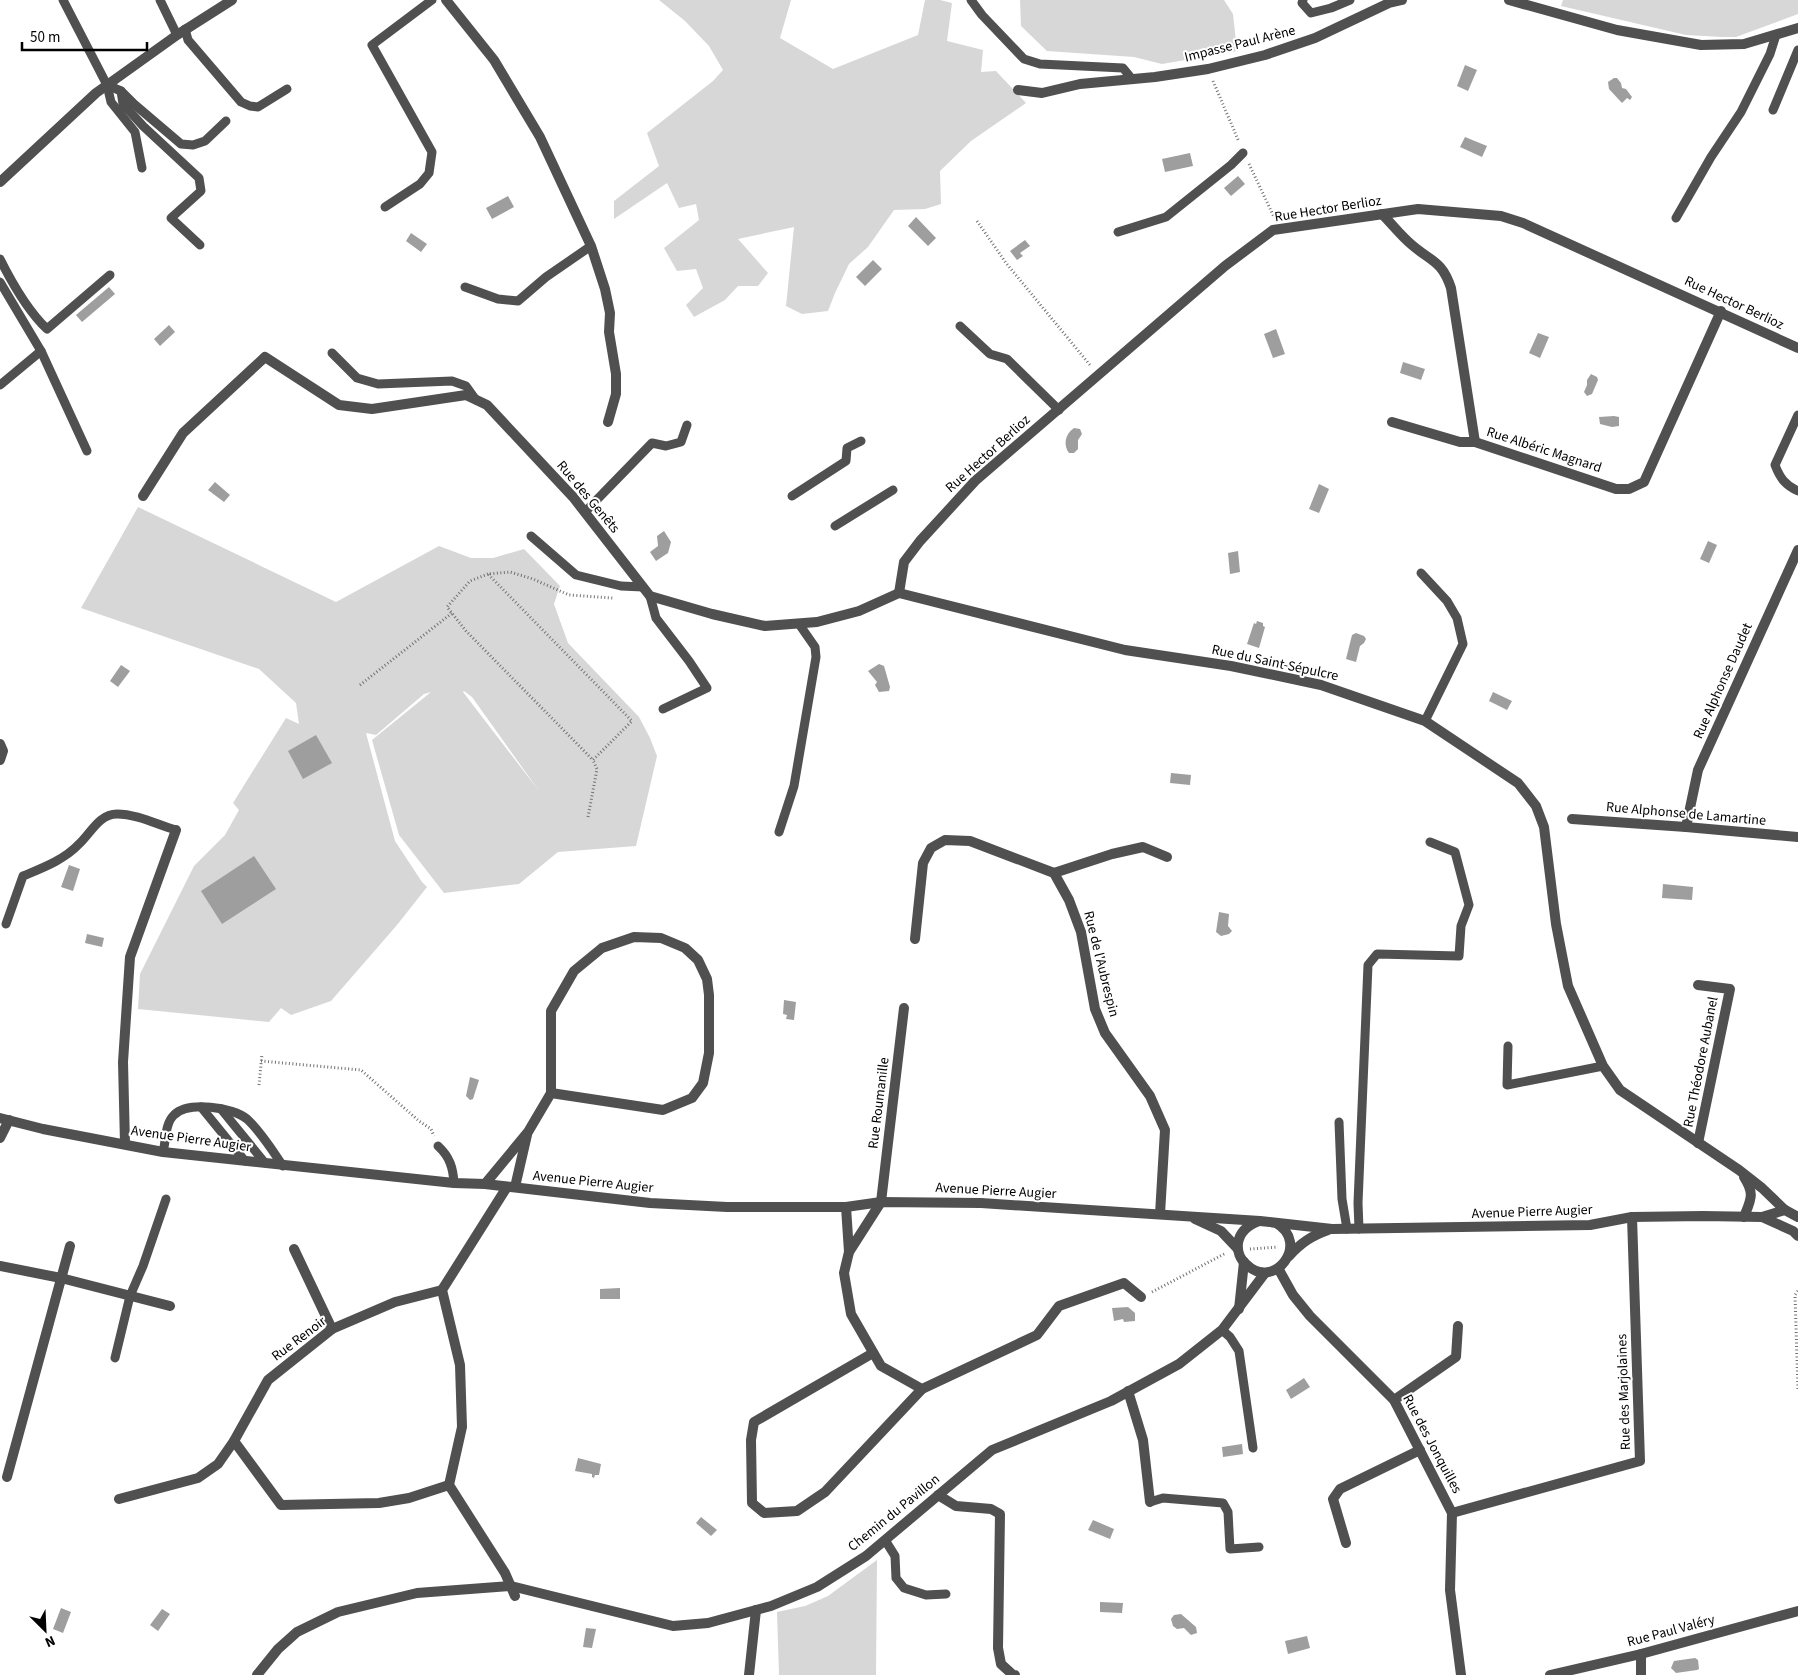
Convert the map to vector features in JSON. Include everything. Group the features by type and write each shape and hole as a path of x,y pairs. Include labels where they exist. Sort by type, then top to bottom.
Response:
{"street":[{"path":"0,182 96,93 181,32 232,0"},
{"path":"446,0 494,60 540,137 591,246 605,288 610,313 609,332 616,374 616,394 608,422"},
{"name":"Impasse Paul Arène","path":"1018,90 1042,93 1080,84 1208,69 1265,55 1315,38 1389,3 1402,0"},
{"path":"1509,0 1617,30 1700,45 1744,44 1798,28"},
{"name":"Rue Hector Berlioz","path":"899,593 904,562 975,481 1225,266 1273,230 1418,209 1501,216 1523,223 1721,311 1798,348"},
{"name":"Rue Albéric Magnard","path":"1382,214 1412,245 1437,263 1446,274 1451,288 1475,442 1616,489 1629,489 1644,482 1721,311"},
{"name":"Rue des Genêts","path":"143,496 183,433 265,357 339,405 372,409 466,395 487,405 573,497 650,596"},
{"path":"1392,422 1460,442 1475,442"},
{"name":"Rue Alphonse Daudet","path":"1686,827 1698,770 1798,550"},
{"path":"650,596 712,614 765,626 817,622 860,610 899,593"},
{"name":"Rue du Saint-Sépulcre","path":"899,593 1125,650 1232,666 1321,685 1425,721 1518,783 1536,806 1544,827 1556,924 1568,986 1602,1066 1620,1090 1739,1170 1762,1188 1785,1210"},
{"path":"0,744 4,751 0,760"},
{"name":"Rue Alphonse de Lamartine","path":"1572,819 1798,837"},
{"path":"125,1144 123,1062 130,957 176,830"},
{"path":"915,939 924,863 931,848 946,840 970,841 1054,873 1112,854 1143,847 1167,857"},
{"name":"Rue de l'Aubrespin","path":"1054,873 1070,900 1081,932 1095,1009 1105,1033 1150,1096 1165,1130 1160,1214"},
{"path":"485,1184 528,1132 551,1093 551,1011 574,971 602,948 634,938 661,938 685,948 698,960 707,979 710,995 709,1053 703,1083 692,1098 662,1110 551,1093"},
{"name":"Rue Théodore Aubanel","path":"1698,985 1730,989 1698,1143"},
{"name":"Rue Roumanille","path":"881,1202 904,1008"},
{"path":"0,1138 5,1119"},
{"name":"Avenue Pierre Augier","path":"5,1119 163,1152 454,1183 485,1184 604,1198 727,1207 846,1207 881,1202 981,1203 1260,1221 1332,1229 1590,1225 1632,1218 1762,1217 1785,1210"},
{"path":"513,1591 449,1485 462,1427 460,1365 442,1290 511,1187 528,1132"},
{"name":"Rue du Saint-Sépulcre","path":"1739,1170 1749,1185 1752,1198 1744,1217"},
{"path":"849,1252 881,1202"},
{"path":"846,1207 849,1252 844,1273 851,1314 881,1366 922,1389"},
{"path":"1785,1210 1798,1217"},
{"path":"1188,1216 1221,1231 1238,1250 1244,1262 1257,1271 1265,1273 1278,1268"},
{"name":"Avenue Pierre Augier","path":"1762,1217 1792,1231 1798,1236"},
{"name":"Rue des Marjolaines","path":"1452,1513 1640,1461 1632,1218"},
{"path":"1238,1250 1238,1243 1243,1231 1248,1226 1260,1221"},
{"path":"1273,1222 1286,1232 1289,1252"},
{"name":"Avenue Pierre Augier","path":"1278,1268 1289,1252 1301,1243 1314,1234 1332,1229"},
{"path":"7,1477 70,1246"},
{"path":"294,1250 332,1329"},
{"path":"1239,1309 1244,1262"},
{"path":"0,1266 61,1278 170,1306"},
{"name":"Rue des Jonquilles","path":"1278,1268 1293,1294 1310,1316 1394,1400 1452,1513 1450,1590 1461,1675"},
{"name":"Chemin du Pavillon","path":"257,1675 278,1648 297,1632 338,1612 417,1593 513,1591 673,1626 708,1623 771,1606 817,1587 866,1556 992,1450 1110,1401 1179,1364 1222,1330 1265,1273"},
{"path":"873,1353 754,1422 751,1440 752,1503 764,1513 797,1511 825,1492 922,1389 1037,1335 1059,1306 1124,1283 1141,1297"},
{"name":"Rue Renoir","path":"119,1499 198,1478 218,1464 234,1441 268,1380 332,1329 395,1302 442,1290"},
{"path":"1394,1400 1456,1357 1458,1326"},
{"path":"1128,1391 1143,1440 1150,1502"},
{"path":"234,1441 281,1505 379,1503 409,1498 449,1485"},
{"path":"1346,1543 1333,1499 1340,1489 1420,1450"},
{"path":"938,1495 956,1506 991,1509 1000,1514 998,1648 1001,1664 1013,1675 1016,1675"},
{"path":"749,1675 756,1610"},
{"name":"Rue Paul Valéry","path":"1550,1675 1641,1654 1798,1611"},
{"path":"1641,1654 1641,1675"}],"lane":[{"path":"63,0 107,85 111,102 135,132 142,168"},
{"path":"160,0 181,32 242,102 258,107 287,89"},
{"path":"384,207 420,184 429,173 432,152 372,45 432,0"},
{"path":"971,0 982,15 1024,59 1040,64 1123,68 1132,79"},
{"path":"1303,0 1302,3 1311,13 1331,8 1350,0"},
{"path":"1676,218 1711,157 1741,112 1770,54 1776,36"},
{"path":"1773,110 1798,50"},
{"path":"107,85 122,91 134,104 182,144 205,141 226,121"},
{"path":"122,91 123,104 143,126 199,178 202,191 171,218 200,245"},
{"path":"1118,232 1166,217 1232,165 1243,153"},
{"path":"465,287 498,299 518,300 546,277 591,246"},
{"path":"0,258 8,274 39,321 47,329 110,275"},
{"path":"0,282 41,351 87,451"},
{"path":"960,326 990,354 1007,359 1059,410"},
{"path":"0,386 41,351"},
{"path":"332,353 357,378 378,384 452,381 466,386 476,400"},
{"path":"1798,415 1775,465 1779,476 1787,486 1798,491"},
{"path":"585,512 652,443 666,446 681,442 688,425"},
{"path":"792,496 846,461 847,448 861,441"},
{"path":"835,526 893,490"},
{"path":"531,536 576,575 620,586 643,587"},
{"path":"1421,574 1450,607 1457,618 1463,644 1425,721"},
{"path":"650,596 656,618 707,688 663,708"},
{"path":"778,832 794,786 816,657 815,647 799,624"},
{"path":"6,924 23,876 64,857 79,845 107,815 129,815 176,830"},
{"path":"1359,1229 1358,1203 1368,965 1377,954 1459,956 1462,926 1469,905 1455,852 1430,842"},
{"path":"1508,1046 1507,1084 1602,1066"},
{"path":"163,1152 169,1122 173,1115 188,1107 230,1110 247,1119 283,1166"},
{"path":"201,1107 245,1161"},
{"path":"220,1109 265,1163"},
{"path":"1339,1122 1342,1199 1347,1229"},
{"path":"438,1146 445,1152 453,1168 454,1183"},
{"path":"115,1358 130,1296 143,1266 166,1199"},
{"path":"1222,1330 1230,1337 1239,1351 1252,1448"},
{"path":"1150,1502 1163,1498 1223,1503 1228,1512 1230,1549 1259,1547"},
{"path":"885,1540 896,1556 896,1578 904,1588 926,1595 946,1594"}],"path":[{"path":"977,221 1006,263 1098,376"},
{"path":"588,816 597,769 593,760 466,631 447,607 470,582 488,574 510,572 533,579 569,595 616,598"},
{"path":"488,574 632,721 593,760"},
{"path":"360,684 452,614"},
{"path":"259,1085 262,1054"},
{"path":"261,1061 361,1070 431,1130 438,1146"},
{"path":"1141,1297 1225,1253 1238,1250 1289,1252"},
{"path":"1798,1291 1795,1295 1798,1390"}],"shaded area":[{"path":"659,0 791,0 780,38 833,69 918,35 925,0 940,0 952,3 947,41 983,50 981,72 996,71 1026,103 971,141 940,171 941,204 925,209 894,210 868,247 849,264 828,311 802,314 786,306 794,227 738,239 768,273 758,286 738,286 725,300 694,317 686,305 703,288 696,269 677,271 664,248 699,220 696,204 679,208 667,183 614,219 614,201 659,166 647,133 713,81 723,70 709,46 685,21"},
{"path":"1020,0 1224,0 1233,14 1237,51 1162,64 1134,57 1047,51 1021,26"},
{"path":"1563,0 1798,0 1798,14 1736,37 1686,35 1561,6"},
{"path":"1465,65 1477,70 1468,91 1457,86"},
{"path":"1617,78 1622,88 1626,89 1632,97 1630,100 1627,98 1622,103 1609,89 1608,82"},
{"path":"1465,137 1487,146 1482,157 1460,147"},
{"path":"1190,153 1193,166 1165,172 1162,159"},
{"path":"1238,176 1245,184 1231,196 1224,188"},
{"path":"508,196 514,207 492,219 486,208"},
{"path":"916,217 936,238 928,246 908,226"},
{"path":"411,233 427,244 421,252 406,241"},
{"path":"1025,240 1030,246 1020,253 1023,256 1017,260 1010,251"},
{"path":"873,260 882,269 865,286 856,277"},
{"path":"109,287 115,294 82,322 76,315"},
{"path":"169,325 175,332 160,346 154,339"},
{"path":"1276,329 1285,354 1273,358 1264,334"},
{"path":"1538,333 1549,337 1540,358 1529,353"},
{"path":"1403,362 1425,369 1421,380 1400,373"},
{"path":"1591,374 1597,377 1598,380 1592,394 1587,396 1584,392 1587,380"},
{"path":"1599,417 1619,417 1619,426 1612,427 1600,424"},
{"path":"1074,428 1080,429 1082,434 1078,440 1078,449 1074,453 1069,453 1066,447 1066,440"},
{"path":"215,482 230,495 224,502 208,490"},
{"path":"1319,484 1329,489 1319,513 1309,509"},
{"path":"138,507 336,602 439,546 471,558 493,558 524,549 560,586 554,604 568,643 639,717 657,756 636,846 558,852 519,884 444,893 399,835 372,740 431,692 424,694 376,735 366,733 395,841 427,887 397,925 331,1001 291,1015 281,1008 269,1022 138,1009 140,974 194,866 225,835 239,810 233,803 286,718 299,724 296,703 259,669 81,608","holes":["463,692 472,697 539,791"]},
{"path":"664,531 671,542 668,553 656,561 650,552 658,546 657,536"},
{"path":"1708,541 1717,545 1709,563 1700,559"},
{"path":"1238,551 1240,572 1230,574 1228,553"},
{"path":"1257,621 1263,623 1265,627 1259,648 1247,644 1254,623 1256,624"},
{"path":"1356,633 1364,636 1366,639 1360,646 1356,662 1346,659 1352,635"},
{"path":"879,664 884,666 890,687 889,691 879,692 875,685 877,682 868,671"},
{"path":"121,665 130,671 118,687 110,681"},
{"path":"1493,692 1512,701 1507,710 1489,701"},
{"path":"316,735 332,763 303,779 288,751"},
{"path":"1171,773 1191,775 1190,785 1170,783"},
{"path":"254,856 276,889 222,924 201,891"},
{"path":"69,865 80,869 73,891 61,887"},
{"path":"1663,884 1693,887 1692,900 1662,898"},
{"path":"1219,912 1229,914 1228,926 1232,931 1229,934 1221,936 1216,932"},
{"path":"87,934 104,938 102,947 85,943"},
{"path":"784,1000 796,1002 794,1020 786,1019 787,1015 783,1014"},
{"path":"470,1077 479,1080 473,1099 470,1100 466,1096"},
{"path":"620,1288 620,1299 600,1299 600,1289"},
{"path":"1128,1307 1135,1313 1135,1321 1124,1322 1123,1319 1114,1321 1112,1308"},
{"path":"1304,1378 1310,1387 1291,1399 1286,1390"},
{"path":"1242,1444 1243,1454 1223,1457 1222,1447"},
{"path":"578,1458 601,1464 599,1475 595,1475 594,1478 592,1474 575,1471"},
{"path":"701,1517 717,1530 711,1536 696,1523"},
{"path":"1093,1520 1114,1529 1110,1539 1088,1530"},
{"path":"877,1560 876,1675 779,1675 777,1612 805,1606 828,1596"},
{"path":"1100,1602 1123,1603 1122,1613 1100,1612"},
{"path":"61,1608 71,1612 63,1633 53,1629"},
{"path":"162,1609 170,1614 158,1631 150,1625"},
{"path":"1181,1614 1196,1627 1197,1633 1191,1635 1184,1628 1177,1629 1173,1626 1171,1619 1174,1615"},
{"path":"586,1628 596,1629 592,1648 583,1647"},
{"path":"1307,1636 1310,1648 1288,1654 1285,1641"},
{"path":"1695,1658 1698,1660 1699,1669 1697,1670 1676,1673 1671,1668 1674,1661"}]}
